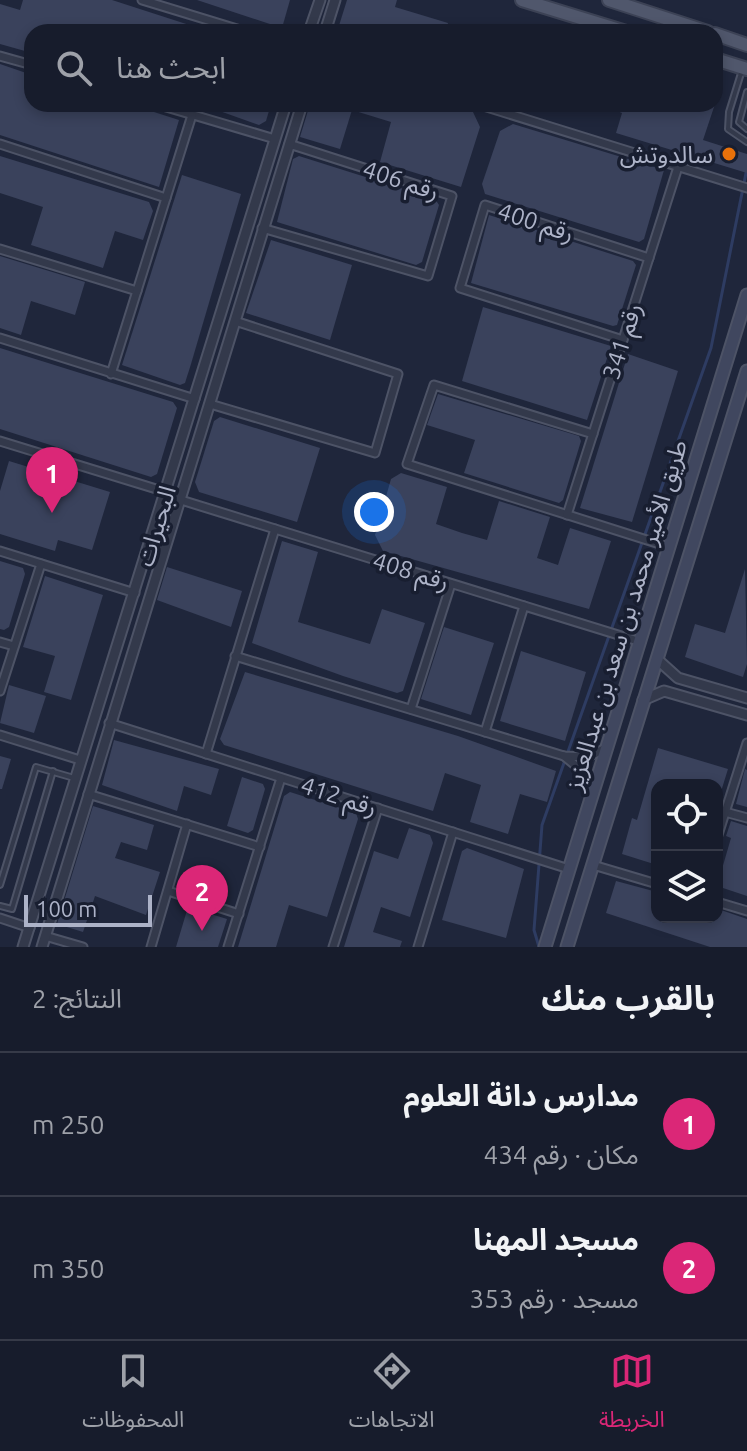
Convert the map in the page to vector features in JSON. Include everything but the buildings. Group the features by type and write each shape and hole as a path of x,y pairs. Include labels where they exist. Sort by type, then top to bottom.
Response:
{"main road":[{"path":"522,0 600,24"},
{"path":"609,0 683,24"},
{"path":"723,37 747,45"},
{"path":"723,61 745,68"},
{"name":"طريق الأمير محمد بن سعد بن عبدالعزيز","path":"545,947 747,295"},
{"name":"طريق الأمير محمد بن سعد بن عبدالعزيز","path":"567,947 747,371"}],"street":[{"path":"142,0 221,24"},
{"path":"312,24 320,0"},
{"path":"328,24 335,0"},
{"path":"0,56 24,63"},
{"path":"182,112 275,139"},
{"name":"البحيرات","path":"23,947 283,112"},
{"name":"البحيرات","path":"42,947 299,112"},
{"path":"503,112 747,188"},
{"path":"111,374 192,115"},
{"path":"0,144 166,198"},
{"name":"رقم 406","path":"262,228 428,276 452,196 289,144"},
{"name":"رقم 341","path":"567,515 678,167"},
{"name":"رقم 400","path":"623,340 460,288 485,205 649,258"},
{"path":"0,249 137,291"},
{"path":"210,404 375,453 398,374 235,321"},
{"path":"0,338 195,399"},
{"path":"593,434 434,385 407,464 669,547"},
{"path":"0,441 166,492"},
{"name":"رقم 408","path":"181,500 641,643"},
{"path":"206,754 275,529"},
{"path":"0,551 148,601"},
{"path":"0,691 41,564"},
{"path":"411,709 451,584"},
{"path":"485,732 524,606"},
{"path":"0,642 14,646"},
{"path":"235,656 564,756 588,757 609,746"},
{"path":"658,660 685,680 747,698"},
{"path":"680,694 685,680"},
{"path":"643,700 664,691 747,715"},
{"name":"رقم 412","path":"109,723 569,869"},
{"path":"0,735 80,760"},
{"path":"723,818 747,743"},
{"path":"564,756 586,774 593,796"},
{"path":"228,947 281,778"},
{"path":"88,794 260,847"},
{"path":"333,947 378,808"},
{"path":"725,812 747,818"},
{"path":"151,947 187,824"},
{"path":"418,947 453,832"},
{"path":"593,865 651,882"},
{"path":"168,891 239,914"},
{"path":"723,904 747,911"},
{"path":"0,918 30,928"},
{"path":"45,936 83,947"}],"lane":[{"path":"745,68 729,112 728,129 747,142"},
{"path":"747,92 739,122 747,129"},
{"path":"0,885 36,767 74,778"},
{"path":"0,906 12,909 53,771"}],"waterway":[{"path":"539,947 534,930 542,825 711,348 747,168"}],"place":[{"name":"سالدوتش","path":"729,154"},
{"name":"مدارس دانة العلوم","path":"52,513"},
{"name":"مسجد المهنا","path":"202,931"}]}
